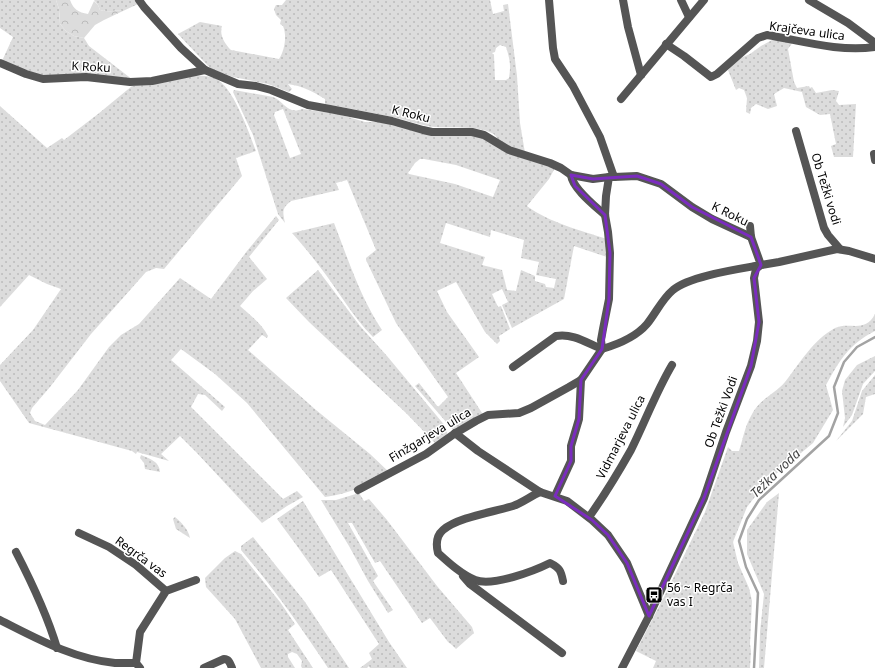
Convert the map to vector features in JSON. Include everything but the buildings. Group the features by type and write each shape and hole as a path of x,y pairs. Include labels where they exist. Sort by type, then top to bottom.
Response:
{"street":[{"name":"K Roku","path":"140,0 144,7 182,48 205,70 238,84 256,86 271,90 308,105 392,121 432,132 472,132 484,135 509,150 550,163 561,168 570,175 593,179 636,176 661,184 692,207 712,219 751,237"},
{"path":"549,0 555,59 573,86 600,137 612,177 606,196 605,215 610,253 609,299 602,329 602,349"},
{"path":"623,0 628,26 641,75"},
{"path":"681,0 690,17"},
{"path":"620,99 704,0"},
{"path":"809,0 848,23 875,43"},
{"name":"Krajčeva ulica","path":"666,44 711,77 718,74 758,38 767,35 820,46 847,49 875,47"},
{"name":"K Roku","path":"0,63 43,79 86,77 130,82 152,81 205,70"},
{"name":"Ob Težki vodi","path":"796,131 824,228 840,249"},
{"path":"570,175 576,186 605,215"},
{"path":"750,226 751,237 761,265"},
{"path":"513,366 556,336 571,336 602,349 623,342 636,334 647,324 673,290 682,284 706,276 837,249 849,251 875,260"},
{"name":"Ob Težki Vodi","path":"622,668 649,616 704,498 726,432 751,366 757,342 759,322 754,278 756,269 761,265"},
{"name":"Finžgarjeva ulica","path":"358,490 426,454 455,433 488,415 519,413 525,411 581,380 602,349"},
{"name":"Vidmarjeva ulica","path":"589,518 602,499 631,449 653,400 672,365"},
{"path":"555,496 571,461 571,446 579,419 581,380"},
{"path":"455,433 478,451 540,492 555,496 566,502 589,518 608,534 627,563 649,616"},
{"path":"540,492 515,505 463,520 443,530 438,536 436,545 438,553 460,572 470,584 562,654"},
{"name":"Regrča vas","path":"79,533 108,547 136,565 166,591"},
{"path":"16,552 38,596 53,633 57,648"},
{"path":"460,572 476,581 490,582 511,578 550,564 561,570 563,580"},
{"name":"Regrča vas","path":"138,666 140,632 166,591 196,580"},
{"path":"0,620 57,648 85,657 138,666"},
{"path":"204,668 224,659 229,661 232,668"},
{"path":"107,668 114,663"}],"highlighted area":[{"path":"571,175 593,179 637,176 661,184 692,207 751,237 761,265 754,278 759,322 751,366 704,498 649,616 627,563 608,535 592,520 555,496 571,461 571,446 579,419 581,380 602,349 609,299 610,253 605,215 575,186"}],"green space":[{"path":"0,0 56,0 59,9 60,24 66,31 74,36 84,38 89,46 133,80 38,75 2,61 13,37 0,28"},
{"path":"56,0 70,0 77,10 88,14 94,1 100,10 123,11 95,25 84,38 74,36 66,31 60,24 59,9"},
{"path":"94,0 135,0 138,4 123,11 107,11 100,10"},
{"path":"286,0 490,0 493,14 504,11 503,5 508,4 517,76 520,123 525,153 517,151 498,140 495,135 488,131 460,127 425,126 397,118 325,104 325,99 298,86 288,84 292,89 289,92 268,84 233,77 211,69 178,34 200,22 222,26 221,33 223,39 231,50 279,59 284,47 285,34 283,26 280,24 281,20 276,15 274,9 276,5 282,5","holes":["500,45 506,47 510,62 509,78 506,80 495,80 494,55 492,53 495,52 496,48"]},
{"path":"772,40 785,40 793,42 788,49 794,82 797,88 809,86 810,88 812,87 816,93 832,90 839,91 836,101 839,105 856,104 853,157 834,157 831,146 836,144 830,114 820,115 806,107 802,92 784,88 774,94 777,106 768,109 756,104 751,108 750,114 746,112 747,98 744,90 739,88 736,90 728,70 736,60 750,54"},
{"path":"191,75 212,77 224,85 241,113 256,151 236,158 242,176 164,269 156,268 146,272 91,334 32,408 30,413 35,421 45,425 78,390 109,347 121,335 139,324 180,278 211,299 247,251 276,216 279,220 249,257 267,279 253,291 240,306 252,316 268,336 267,338 262,335 248,350 316,410 370,454 390,473 343,494 325,497 247,403 215,374 181,349 171,360 225,407 222,411 205,395 198,394 191,407 283,499 297,491 303,497 262,523 180,436 161,454 169,461 137,452 136,454 132,451 29,423 0,381 0,365 33,330 61,289 29,275 0,307 0,106 47,148 62,138 64,140 132,86"},
{"path":"234,90 273,97 289,109 293,110 302,109 338,114 365,122 378,122 482,137 555,168 549,179 527,206 545,217 607,239 607,257 574,246 564,299 512,328 502,305 508,302 502,289 492,294 498,307 501,306 510,329 499,336 500,341 497,344 485,332 456,282 437,291 447,312 479,357 456,373 484,416 453,430 415,386 419,383 438,407 448,397 396,323 366,260 366,258 376,250 347,180 336,183 339,190 291,201 284,209 285,223 278,214 253,135 233,92","holes":["283,109 301,154 290,158 274,115 275,112","420,159 424,159 456,165 500,180 493,197 455,184 409,174 408,173","446,223 490,237 491,230 524,240 521,258 539,262 536,275 556,279 554,288 546,287 545,284 535,281 535,276 521,270 516,291 507,290 502,270 482,265 485,257 440,243"]},
{"path":"334,223 361,291 382,330 373,337 365,329 327,276 292,233"},
{"path":"318,270 360,326 446,427 447,433 444,439 437,445 406,413 309,322 286,298"},
{"path":"875,314 875,331 858,341 852,347 841,360 826,385 833,410 813,443 777,473 761,489 747,507 733,542 738,563 749,588 752,601 750,668 653,668 656,661 636,651 705,512 728,447 732,451 739,451 747,424 754,410 762,401 785,382 813,345 835,328 840,326 856,326 866,324"},
{"path":"875,356 875,371 863,384 852,415 843,427 845,418 842,391 845,380 857,365"},
{"path":"875,375 875,394 866,397 863,414 836,441 852,421 862,391"},
{"path":"141,455 156,463 160,472 145,469 144,463 140,458"},
{"path":"359,493 364,501 369,499 387,520 437,586 472,627 474,633 456,649 448,642 430,618 422,623 380,561 375,563 352,523 348,523 378,576 373,581 393,610 388,613 368,581 321,500 336,500"},
{"path":"779,493 764,668 759,668 760,632 764,594 747,554 747,530 767,502"},
{"path":"303,501 389,642 407,668 370,668 369,666 367,668 360,668 372,659 369,653 379,644 331,570 319,577 277,519"},
{"path":"175,517 184,526 190,538 176,529 173,519"},
{"path":"253,537 305,602 349,668 328,668 308,637 241,550 241,546"},
{"path":"235,551 241,554 280,602 295,624 288,630 313,668 302,668 302,661 297,654 292,652 288,654 288,657 295,668 261,668 235,619 206,587 205,578 225,558"}],"waterway":[{"name":"Težka voda","path":"754,668 758,593 746,567 739,541 747,519 759,500 829,436 838,413 834,387 844,362 857,347 875,337"}],"place":[{"name":"56 ~ Regrča vas I","path":"654,595"}]}
